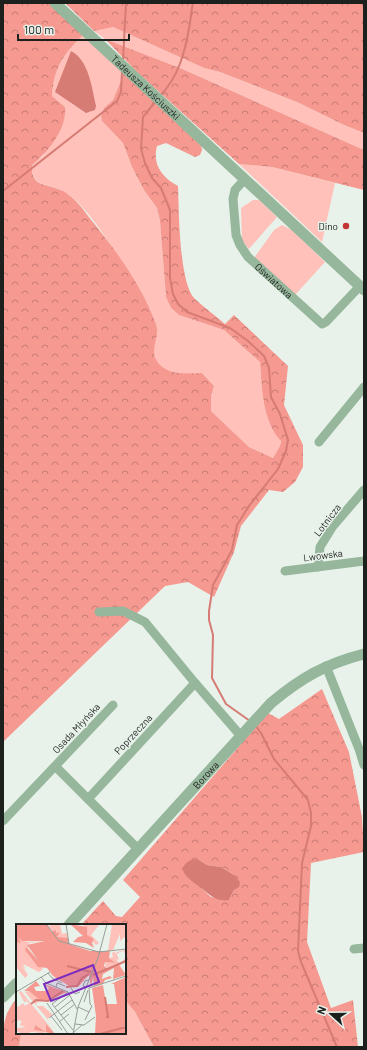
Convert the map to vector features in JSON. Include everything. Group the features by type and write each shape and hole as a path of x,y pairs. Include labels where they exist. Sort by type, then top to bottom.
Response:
{"street":[{"name":"Tadeusza Kościuszki","path":"55,3 184,122"},
{"name":"Oświatowa","path":"184,122 244,180 362,288 326,322 322,324 277,284 248,257 238,241 233,199 235,190 244,180"},
{"path":"318,442 364,387"},
{"name":"Lotnicza","path":"318,567 320,547 333,526 364,490"},
{"name":"Lwowska","path":"285,571 364,561"},
{"path":"100,612 123,611 145,622 195,683 243,732"},
{"name":"Borowa","path":"70,924 270,703 298,681 326,666 364,654"},
{"path":"326,666 364,764"},
{"name":"Poprzeczna","path":"88,799 195,683"},
{"name":"Osada Młyńska","path":"3,822 113,705"},
{"name":"Osada Młyńska","path":"56,767 88,799"},
{"path":"88,799 138,849"},
{"path":"354,950 364,948"},
{"path":"3,997 16,984"}],"shaded area":[{"path":"107,27 113,27 204,68 220,72 297,102 364,133 364,150 180,68 105,39 94,31"},
{"path":"83,35 124,73 113,100 104,108 101,116 102,121 123,143 132,167 144,190 157,208 160,221 166,297 171,308 179,315 224,330 260,362 264,403 270,423 281,440 280,446 273,458 249,447 211,411 211,396 214,386 202,373 188,374 173,372 160,366 156,361 154,354 157,331 156,324 145,299 126,267 96,223 73,198 59,189 42,184 34,178 32,164 43,156 65,107 52,96 57,69 65,55","holes":["72,51 91,112 86,112 71,103 64,70"]},
{"path":"71,51 82,61 91,84 96,106 95,110 86,113 55,92"},
{"path":"239,164 272,167 335,183 322,242"},
{"path":"253,200 259,200 277,217 249,249 242,241 241,208"},
{"path":"282,225 292,230 325,262 295,295 254,258 274,230"},
{"path":"193,859 199,860 207,865 221,867 234,875 240,882 239,887 234,890 229,900 217,899 188,878 183,870 187,863"},
{"path":"126,1001 135,1012 154,1047 19,1047 21,1034 126,1034"}],"green space":[{"path":"3,3 49,3 83,35 65,55 57,69 52,96 65,107 65,115 60,132 50,147 32,165 32,173 34,178 42,184 65,192 75,200 108,241 126,267 143,295 156,324 157,334 154,354 159,364 163,368 174,372 202,373 214,386 211,396 211,411 249,447 273,458 280,446 281,441 270,423 264,403 260,362 224,330 179,315 171,308 166,297 160,221 157,208 144,190 132,167 123,143 102,121 101,116 104,108 113,100 124,73 201,145 202,150 200,155 195,157 166,143 157,146 156,153 157,164 163,175 178,186 181,245 185,277 194,298 201,305 225,324 234,315 288,366 284,405 303,445 303,467 295,482 283,492 269,490 241,526 234,552 214,597 188,582 165,586 3,742"},
{"path":"65,3 364,3 364,133 297,102 220,72 204,68 113,27 94,31"},
{"path":"105,39 180,68 364,150 364,190 272,167 239,164 137,72"},
{"path":"322,689 349,752 362,817 364,852 311,863 307,942 331,1008 353,1000 358,1047 154,1047 135,1012 126,1001 126,924 82,924 103,901 116,916 122,917 140,897 123,880 268,713 279,719","holes":["199,860 207,865 221,867 234,875 234,890 229,900 211,897 201,888"]},
{"path":"16,999 16,1034 21,1034 19,1047 3,1047 3,1033 6,1015"}],"waterway":[{"path":"123,60 126,3"},
{"path":"160,96 172,81 180,64 187,37 193,3"},
{"path":"3,191 117,101 121,92 122,72"},
{"path":"156,101 143,117 141,149 145,163 152,178 161,188 170,210 170,278 173,294 178,304 187,312 230,328 248,341 264,356 269,368 271,397 280,414 288,440 286,451 278,469 249,506 237,525 232,550 213,585 209,611 209,620 213,635 212,678 226,704 250,721"},
{"path":"255,725 261,733 274,759 308,800 311,813 311,826 302,863 298,951 301,962 337,1047"}],"place":[{"name":"Dino","path":"346,226"}]}
